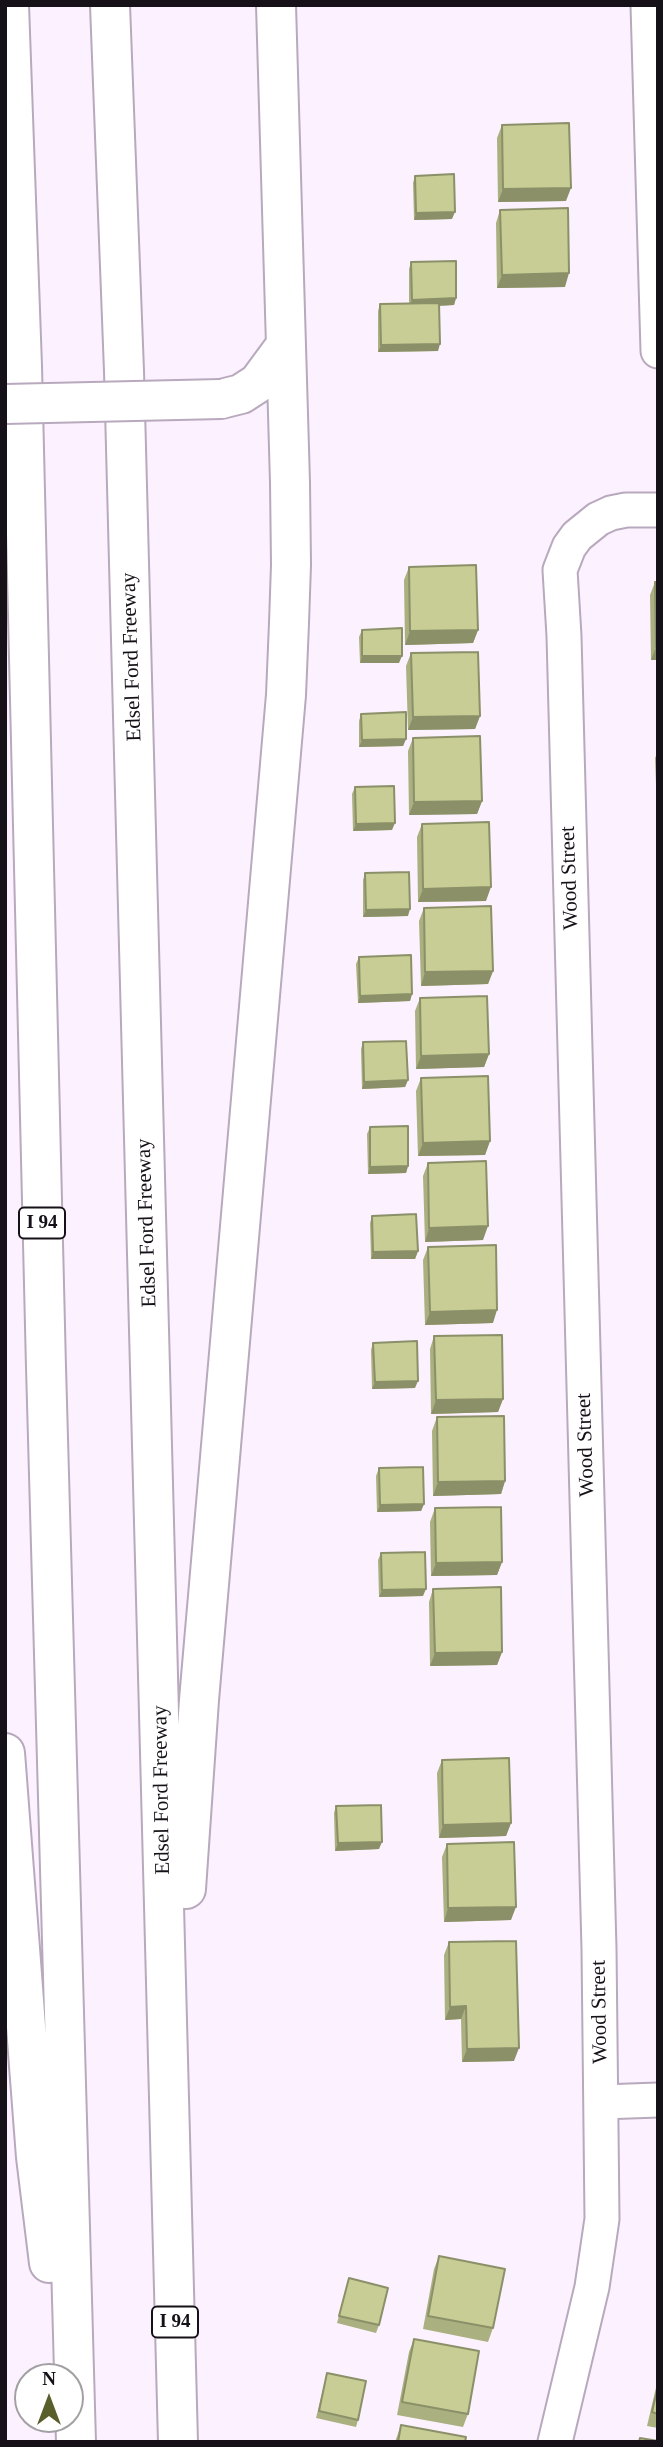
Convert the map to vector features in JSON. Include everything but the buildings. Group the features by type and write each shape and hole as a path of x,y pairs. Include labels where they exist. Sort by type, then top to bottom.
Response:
{"highway":[{"name":"I 94","path":"9,5 22,366 47,1409 76,2442"},
{"name":"Edsel Ford Freeway","path":"110,5 124,370 178,2442"},
{"path":"172,2202 187,1875 199,1700 286,695 291,565 276,5"},
{"path":"5,404 221,399 242,394 258,383 286,345"},
{"path":"5,1753 36,2157 61,2363"}],"street":[{"path":"648,5 658,351"},
{"name":"Wood Street","path":"555,2442 592,2287 602,2220 602,2102 566,705 560,570 569,547 577,536 598,519 626,510 658,510"},
{"path":"602,2102 658,2100"}]}
